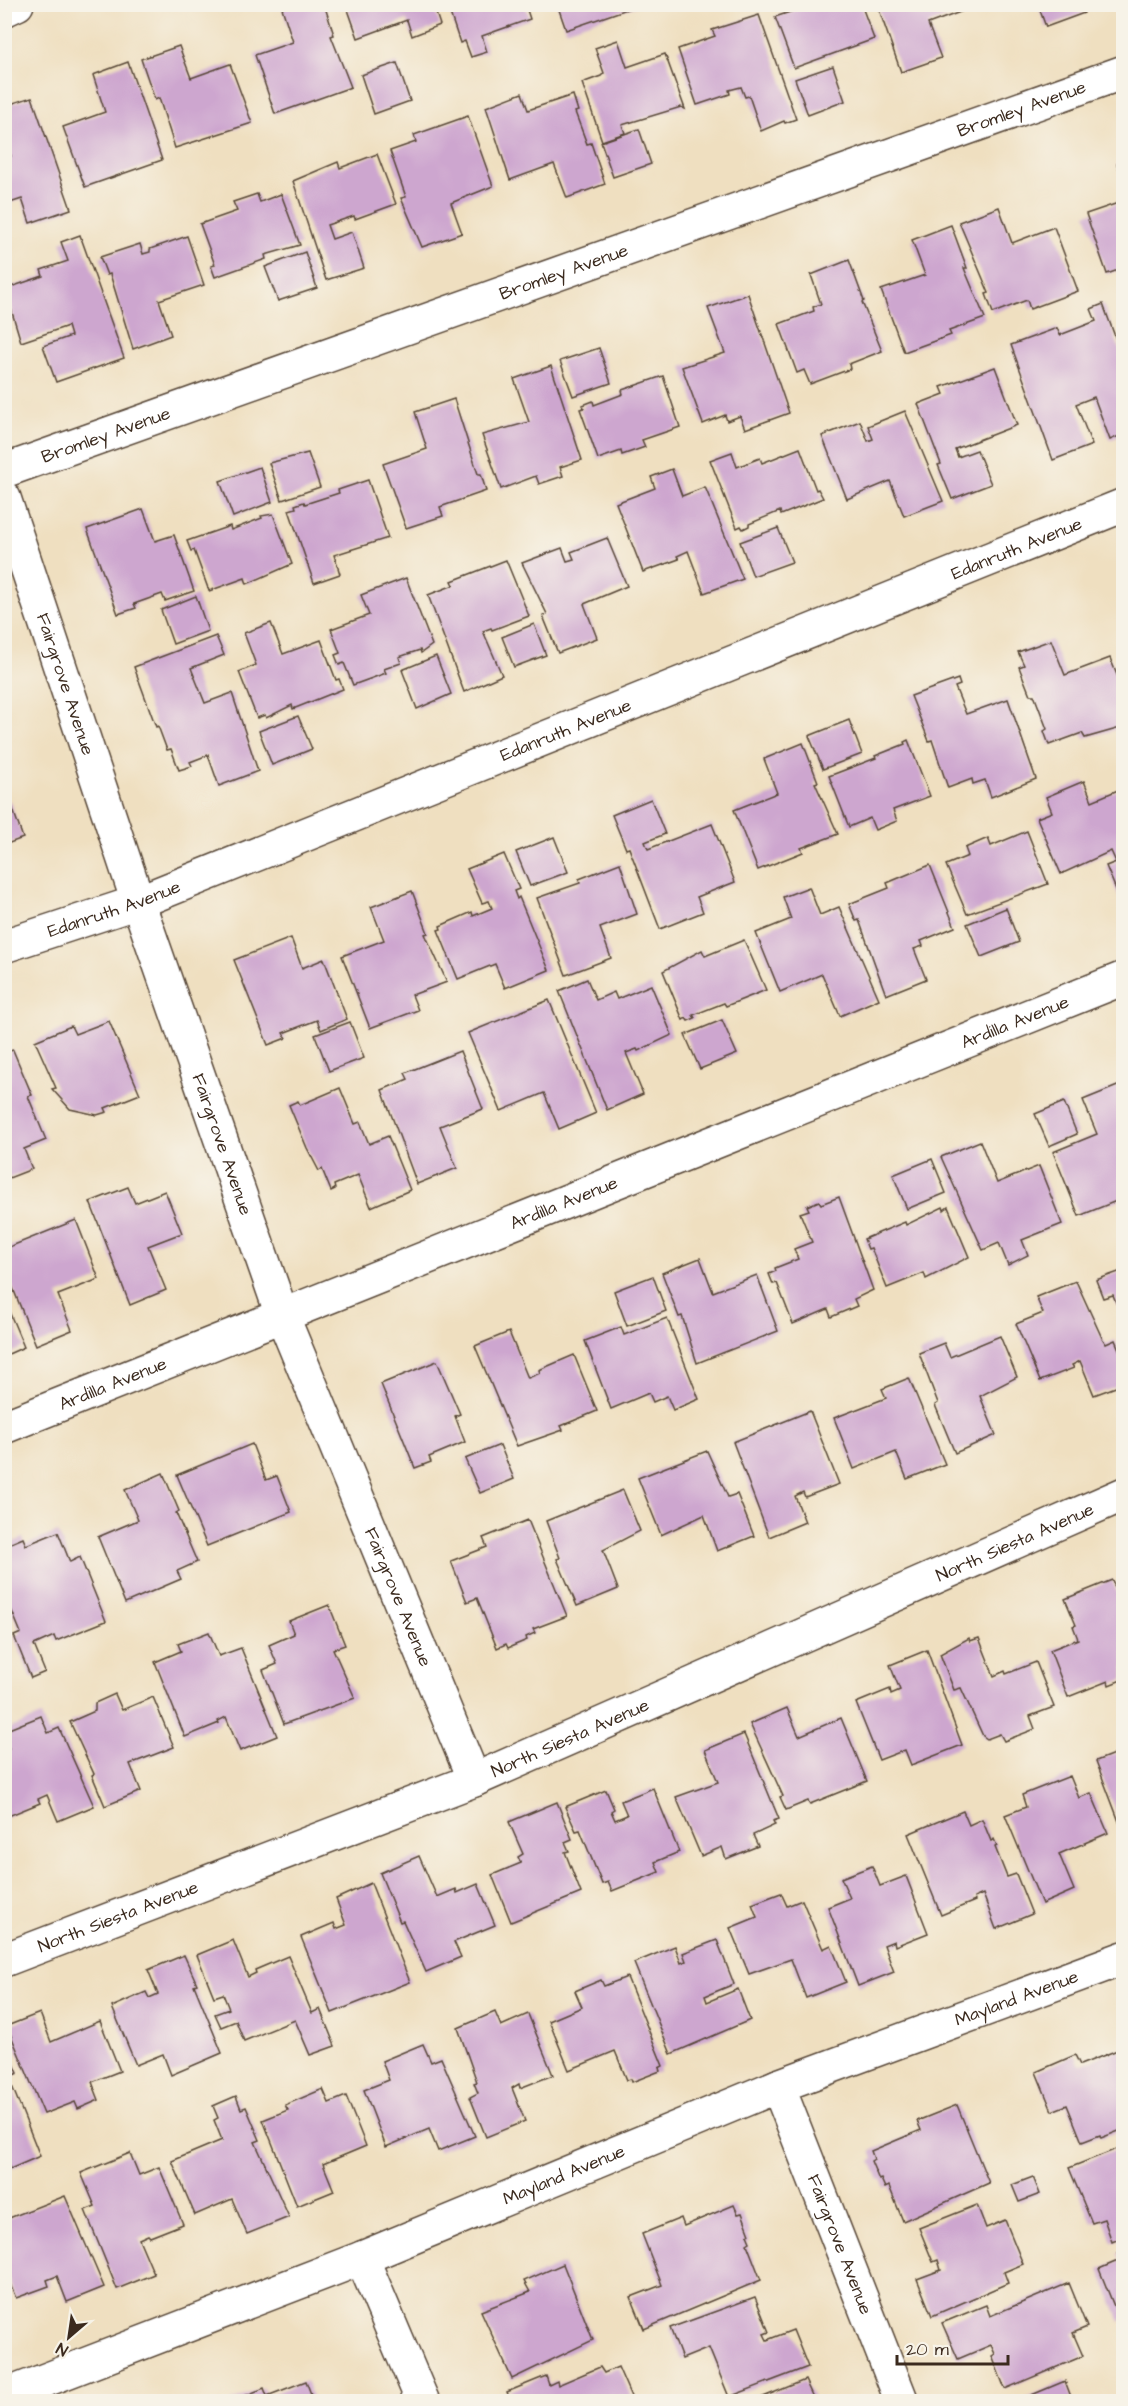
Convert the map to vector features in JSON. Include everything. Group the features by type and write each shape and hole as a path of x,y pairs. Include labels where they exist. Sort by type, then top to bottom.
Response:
{"street":[{"path":"4,10 17,4"},
{"name":"Bromley Avenue","path":"4,471 1124,72"},
{"name":"Fairgrove Avenue","path":"4,498 138,902 282,1315 474,1780"},
{"name":"Edanruth Avenue","path":"4,946 138,902 1124,505"},
{"name":"Ardilla Avenue","path":"4,1427 1124,978"},
{"name":"North Siesta Avenue","path":"4,1960 474,1780 1124,1494"},
{"name":"Mayland Avenue","path":"4,2396 362,2258 778,2086 1124,1958"},
{"name":"Fairgrove Avenue","path":"778,2086 902,2402"},
{"path":"362,2258 423,2402"}],"building":[{"path":"293,4 324,4 334,35 331,36 351,87 275,114 255,55 293,42 282,8"},
{"path":"346,4 433,4 440,25 412,36 407,20 358,38"},
{"path":"445,4 525,4 530,19 482,36 487,52 471,57 465,41 460,43"},
{"path":"557,4 639,4 639,5 566,30"},
{"path":"801,4 861,4 874,39 794,68 775,17 802,8"},
{"path":"877,4 970,4 971,8 928,24 941,58 901,72"},
{"path":"1038,5 1081,5 1084,13 1046,27"},
{"path":"759,15 796,119 785,123 784,121 761,131 749,96 745,97 741,87 729,90 730,94 697,105 678,49 715,36 712,30"},
{"path":"618,40 627,67 665,54 685,109 681,107 622,125 625,133 602,141 582,83 604,73 595,48"},
{"path":"179,46 191,78 230,64 252,123 175,148 159,98 155,100 141,59"},
{"path":"128,62 162,160 85,187 63,127 105,112 93,75"},
{"path":"397,63 410,101 374,114 361,75"},
{"path":"833,66 845,101 808,115 795,79"},
{"path":"522,93 528,110 573,95 578,111 575,112 587,144 591,143 605,184 567,198 554,164 510,180 486,107"},
{"path":"32,97 71,209 30,223 22,199 4,205 4,158 11,156 4,138 4,106"},
{"path":"468,116 493,186 451,203 462,233 422,247 401,198 406,197 390,151 416,142 414,135"},
{"path":"639,129 651,164 613,177 601,142"},
{"path":"377,154 396,204 355,219 354,216 327,225 332,239 352,232 364,268 326,280 293,181 338,162 340,168"},
{"path":"1124,161 1124,181 1123,181 1117,164"},
{"path":"257,194 260,202 281,194 300,245 265,255 266,259 215,277 211,266 215,265 200,224 237,211 233,202"},
{"path":"1124,201 1124,268 1107,274 1086,214"},
{"path":"999,207 1012,243 1054,227 1078,291 1030,309 1027,300 993,313 986,294 989,293 959,222"},
{"path":"951,225 967,268 964,268 985,318 949,331 951,335 904,352 881,290 925,275 912,240"},
{"path":"80,235 124,358 56,382 43,346 71,336 68,326 21,342 5,289 43,276 41,270 68,261 61,242"},
{"path":"187,236 204,285 159,300 171,335 133,349 110,274 107,275 100,257 140,244 143,254 150,252 150,249"},
{"path":"305,252 317,288 278,301 265,267"},
{"path":"849,260 864,301 862,302 882,351 849,364 850,369 810,384 804,370 797,373 779,324 814,311 813,307 821,304 811,275"},
{"path":"748,294 789,413 745,429 740,416 727,421 725,415 703,424 682,367 725,353 708,308"},
{"path":"1103,304 1124,361 1124,434 1110,440 1094,397 1076,404 1092,445 1053,460 1011,345 1057,328 1060,335 1096,321 1091,309"},
{"path":"599,348 611,383 573,396 560,361"},
{"path":"551,366 582,460 560,467 563,476 539,484 536,476 501,489 482,435 529,422 514,379"},
{"path":"995,367 1017,425 955,449 958,457 977,450 991,484 952,499 918,404 944,394 941,387"},
{"path":"663,376 680,427 642,440 645,447 622,455 621,451 598,459 580,409 584,408 583,405 593,401 594,405 623,394 622,390"},
{"path":"454,399 478,474 481,474 486,491 440,507 443,516 406,528 383,464 427,449 415,412"},
{"path":"905,411 943,501 904,516 890,481 847,499 822,436 860,421 868,441 873,439 868,426"},
{"path":"800,448 816,490 818,489 823,498 781,515 780,511 749,524 743,529 741,526 737,528 710,460 732,452 737,467 760,458 762,463"},
{"path":"308,453 320,487 282,500 269,463"},
{"path":"260,467 272,502 233,517 220,481"},
{"path":"672,469 682,496 705,487 743,579 704,593 688,551 677,556 679,559 643,572 616,503 655,488 651,477"},
{"path":"368,480 388,538 334,555 340,574 314,583 289,510 296,508 295,505 339,493 338,490"},
{"path":"143,509 155,541 174,535 194,591 165,601 162,594 134,604 136,608 118,614 87,529"},
{"path":"273,514 292,564 247,584 245,578 209,591 194,550 191,551 187,541 230,526 231,530 262,518 261,516"},
{"path":"778,528 792,562 753,576 740,542"},
{"path":"607,538 627,586 584,604 597,638 558,653 543,616 547,614 522,563 562,548 567,561 574,559 571,552"},
{"path":"506,560 529,616 492,630 491,628 483,631 502,675 464,692 428,595 454,585 452,581"},
{"path":"406,578 432,645 421,653 420,650 399,657 401,663 384,669 386,673 353,685 344,663 339,665 335,655 340,653 331,629 369,615 361,595"},
{"path":"196,596 208,631 173,644 161,610"},
{"path":"271,623 283,654 321,640 336,680 339,679 343,689 293,709 292,705 266,718 265,715 257,718 239,672 256,665 244,633"},
{"path":"534,624 546,655 514,667 502,637"},
{"path":"216,636 224,655 191,668 205,703 232,693 258,771 219,786 208,755 190,762 192,766 179,770 171,749 167,750 158,726 156,727 134,667"},
{"path":"1051,640 1065,675 1110,658 1124,692 1124,727 1085,738 1082,733 1049,745 1044,731 1047,729 1034,695 1030,695 1019,667 1024,665 1018,652"},
{"path":"436,656 451,694 417,709 402,670"},
{"path":"958,679 960,685 955,687 966,714 1008,699 1036,779 991,797 985,780 973,784 972,779 948,788 932,740 929,741 911,696"},
{"path":"298,716 312,749 272,765 259,731"},
{"path":"849,720 862,754 823,769 809,736"},
{"path":"908,740 930,796 893,810 897,821 875,830 870,818 849,827 829,776 876,758 875,756 905,744 904,742"},
{"path":"803,743 818,782 815,783 838,834 801,848 803,852 758,870 734,810 777,793 764,759"},
{"path":"1084,781 1092,801 1118,790 1124,803 1124,898 1120,899 1106,866 1116,862 1111,851 1061,874 1037,818 1052,812 1046,797"},
{"path":"651,799 665,834 645,842 648,849 712,824 735,882 697,897 703,912 660,929 629,848 626,849 612,815"},
{"path":"10,801 23,838 4,845 4,803"},
{"path":"1027,831 1048,884 967,914 946,865 968,856 965,848 988,838 991,846"},
{"path":"554,837 568,872 530,886 516,852"},
{"path":"504,854 519,889 514,891 517,899 519,897 549,970 505,988 495,964 458,979 438,930 441,929 440,926 472,912 473,916 492,908 489,901 482,903 467,869"},
{"path":"620,863 637,914 600,928 611,958 566,975 537,898 580,883 579,879"},
{"path":"930,865 955,927 921,941 923,946 914,949 926,979 886,995 859,920 856,921 849,904 889,888 887,883"},
{"path":"809,887 820,915 839,907 879,999 840,1016 822,974 780,992 756,933 791,919 783,897"},
{"path":"412,891 428,933 425,934 447,982 412,995 418,1010 370,1028 342,956 384,940 371,907"},
{"path":"1006,908 1019,942 981,957 967,924"},
{"path":"291,938 302,968 324,959 347,1019 321,1030 317,1020 283,1033 286,1038 268,1045 234,960"},
{"path":"744,940 766,990 726,1006 724,1003 693,1015 695,1018 688,1021 686,1018 683,1020 663,971 702,950 705,956"},
{"path":"587,979 596,1000 614,992 617,999 651,985 672,1035 638,1051 637,1049 626,1053 643,1094 607,1110 559,991"},
{"path":"549,1000 596,1113 559,1129 544,1093 501,1111 468,1033"},
{"path":"722,1020 737,1054 700,1069 685,1035"},
{"path":"109,1021 140,1094 105,1108 107,1112 97,1115 70,1109 52,1089 56,1088 35,1041 71,1026 75,1034"},
{"path":"350,1022 364,1058 329,1071 315,1035"},
{"path":"13,1050 32,1095 28,1096 46,1140 24,1149 32,1169 4,1180 4,1053"},
{"path":"460,1051 483,1109 440,1126 457,1168 417,1184 382,1090 408,1079 405,1073"},
{"path":"1120,1085 1124,1093 1124,1198 1079,1216 1053,1152 1097,1134 1083,1100"},
{"path":"340,1088 355,1124 360,1122 369,1144 388,1136 410,1190 371,1207 358,1175 334,1185 335,1189 331,1191 322,1169 319,1171 307,1148 289,1105 298,1101 300,1105"},
{"path":"1064,1102 1077,1134 1049,1146 1035,1114"},
{"path":"980,1141 997,1183 1039,1166 1062,1224 1022,1240 1028,1255 1008,1265 999,1243 983,1250 941,1157"},
{"path":"932,1159 946,1193 907,1209 893,1175"},
{"path":"128,1187 135,1203 165,1191 182,1233 148,1246 166,1290 130,1305 90,1202"},
{"path":"839,1197 873,1290 854,1299 857,1306 831,1317 828,1309 793,1324 777,1283 773,1284 769,1274 776,1271 775,1268 798,1259 794,1249 812,1242 800,1213 809,1210 807,1206 819,1201 821,1204"},
{"path":"943,1207 944,1210 948,1207 969,1257 926,1279 924,1273 887,1288 871,1248 868,1249 864,1239 905,1222 906,1225"},
{"path":"76,1220 99,1279 58,1295 72,1330 36,1345 4,1266 4,1249"},
{"path":"700,1258 713,1292 757,1275 778,1331 697,1363 682,1316 679,1317 662,1273"},
{"path":"1124,1270 1123,1320 1113,1295 1103,1298 1096,1280"},
{"path":"653,1276 666,1311 627,1326 614,1291"},
{"path":"1076,1281 1102,1338 1106,1344 1115,1340 1124,1361 1124,1384 1094,1395 1080,1361 1072,1365 1074,1368 1040,1381 1016,1324 1043,1313 1036,1297"},
{"path":"8,1309 24,1347 4,1356 4,1310"},
{"path":"667,1318 699,1399 673,1410 667,1396 653,1402 649,1393 611,1409 585,1341 621,1327 624,1335"},
{"path":"509,1332 528,1378 540,1373 539,1370 574,1355 597,1411 561,1426 563,1430 517,1446 475,1346"},
{"path":"1000,1336 1017,1377 980,1396 996,1435 955,1453 935,1405 938,1403 919,1353 944,1343 950,1357"},
{"path":"437,1361 460,1414 455,1416 465,1442 429,1457 431,1462 415,1468 381,1384"},
{"path":"909,1378 945,1464 907,1479 896,1452 854,1469 834,1418 886,1398 882,1389"},
{"path":"810,1411 839,1484 805,1497 803,1492 795,1496 805,1522 769,1537 733,1442"},
{"path":"252,1444 266,1480 277,1476 291,1512 207,1546 177,1475"},
{"path":"500,1445 514,1479 480,1493 465,1459"},
{"path":"707,1451 728,1497 737,1494 754,1536 717,1551 704,1515 661,1535 638,1478"},
{"path":"163,1473 179,1511 176,1513 197,1562 177,1571 181,1579 125,1603 98,1537 138,1520 125,1490"},
{"path":"623,1490 640,1531 603,1550 618,1589 577,1606 557,1559 560,1558 546,1521"},
{"path":"528,1520 567,1616 533,1629 535,1633 526,1637 527,1640 508,1648 506,1644 497,1648 477,1598 467,1602 451,1561 487,1547 483,1538"},
{"path":"58,1532 70,1562 80,1557 106,1621 56,1641 54,1636 34,1645 45,1672 31,1678 14,1636 21,1633 4,1592 4,1546 23,1538 26,1545"},
{"path":"1112,1580 1124,1609 1124,1679 1109,1685 1108,1681 1068,1697 1050,1650 1078,1639 1073,1626 1076,1625 1065,1599"},
{"path":"329,1605 345,1645 333,1649 355,1698 284,1724 263,1670 277,1664 269,1645 294,1634 289,1621"},
{"path":"209,1632 219,1656 241,1648 277,1736 240,1751 226,1717 218,1721 219,1723 185,1737 155,1662 181,1651 178,1644"},
{"path":"969,1638 970,1641 979,1638 994,1676 1005,1671 1006,1674 1036,1662 1054,1707 1030,1716 1035,1729 1004,1741 1000,1734 987,1739 983,1736 961,1688 954,1690 940,1654"},
{"path":"927,1650 962,1745 911,1765 905,1750 879,1760 856,1703 890,1689 891,1694 900,1690 890,1665"},
{"path":"115,1694 122,1710 153,1697 174,1747 130,1764 141,1791 105,1806 92,1775 94,1774 70,1722 95,1711 95,1703"},
{"path":"787,1708 799,1736 841,1718 867,1781 810,1804 808,1801 786,1810 780,1797 783,1796 750,1724"},
{"path":"41,1716 48,1733 59,1728 94,1806 58,1821 47,1795 38,1799 40,1803 6,1817 4,1751 9,1749 4,1731"},
{"path":"744,1734 779,1819 773,1821 775,1825 753,1835 758,1846 726,1859 722,1847 701,1856 676,1797 718,1782 705,1750"},
{"path":"1124,1750 1124,1832 1123,1832 1096,1761"},
{"path":"1070,1776 1079,1798 1091,1793 1108,1833 1059,1854 1074,1890 1042,1904 1005,1815 1026,1807 1022,1795"},
{"path":"653,1788 679,1852 655,1862 659,1872 612,1891 608,1882 602,1884 580,1830 576,1831 565,1807 606,1790 614,1809 611,1811 615,1820 627,1815 621,1801"},
{"path":"557,1802 572,1839 565,1842 569,1851 565,1852 581,1893 511,1922 492,1875 521,1863 518,1857 523,1854 509,1822"},
{"path":"963,1811 969,1825 982,1819 991,1841 994,1839 1007,1877 1016,1874 1032,1914 996,1929 983,1894 974,1898 975,1901 941,1915 908,1834"},
{"path":"419,1856 437,1897 456,1889 457,1893 478,1884 495,1925 454,1942 461,1957 426,1972 403,1921 400,1922 380,1873"},
{"path":"872,1866 880,1886 906,1876 928,1933 895,1946 894,1941 884,1945 894,1972 858,1986 828,1907 850,1898 841,1878"},
{"path":"371,1883 410,1982 332,2013 301,1937 334,1923 336,1929 346,1925 336,1899"},
{"path":"781,1893 787,1906 802,1900 823,1949 831,1945 846,1982 806,1998 791,1959 749,1974 730,1928 757,1917 752,1904"},
{"path":"233,1940 248,1977 256,1973 255,1970 288,1956 312,2013 320,2009 335,2046 310,2055 295,2020 244,2041 236,2021 221,2027 215,2014 229,2009 223,1994 214,1997 197,1955"},
{"path":"717,1940 734,1984 705,1996 707,2002 738,1989 750,2020 671,2054 634,1963 675,1946 681,1963 686,1961 683,1953"},
{"path":"184,1955 222,2053 171,2075 163,2054 136,2065 112,2007 146,1992 149,1998 158,1994 148,1970"},
{"path":"627,1977 663,2066 659,2068 660,2071 632,2082 631,2079 627,2080 615,2051 569,2070 549,2021 582,2007 575,1991 601,1980 604,1986"},
{"path":"495,2012 501,2026 528,2014 553,2075 520,2088 519,2084 512,2088 525,2121 486,2137 470,2097 478,2093 474,2083 477,2082 458,2028"},
{"path":"40,2013 51,2042 100,2021 120,2071 92,2082 99,2100 78,2109 75,2102 44,2114 7,2026"},
{"path":"4,2041 18,2073 11,2076 10,2081 40,2156 10,2169 4,2157"},
{"path":"423,2044 431,2062 441,2058 475,2136 438,2151 429,2129 386,2147 364,2090 389,2080 382,2061"},
{"path":"1120,2049 1124,2057 1124,2129 1082,2142 1067,2105 1052,2111 1036,2072 1075,2055 1080,2065"},
{"path":"323,2089 329,2103 346,2096 366,2146 323,2164 334,2191 297,2206 263,2120 288,2110 285,2105"},
{"path":"236,2096 241,2109 246,2107 260,2140 255,2142 289,2217 247,2234 232,2199 195,2215 172,2161 222,2140 214,2120 218,2118 213,2106"},
{"path":"957,2105 989,2183 903,2221 889,2186 885,2188 881,2179 879,2180 871,2161 874,2159 871,2151 921,2130 917,2121"},
{"path":"1124,2146 1124,2237 1112,2242 1104,2219 1092,2223 1069,2168"},
{"path":"130,2153 139,2175 159,2167 183,2224 139,2239 154,2274 117,2289 85,2210 95,2206 81,2173"},
{"path":"1033,2177 1040,2194 1019,2202 1012,2185"},
{"path":"65,2196 104,2287 67,2302 57,2276 47,2280 49,2286 16,2298 4,2270 4,2220"},
{"path":"734,2205 738,2214 742,2213 750,2234 747,2235 750,2242 747,2244 761,2280 644,2329 631,2297 662,2285 642,2234 681,2218 684,2226"},
{"path":"977,2205 986,2228 1005,2220 1023,2264 1004,2272 1008,2283 932,2316 917,2279 941,2270 938,2260 933,2262 919,2228"},
{"path":"1124,2251 1124,2320 1120,2321 1099,2269 1120,2260 1117,2253"},
{"path":"563,2264 593,2340 512,2379 481,2311 530,2292 524,2281"},
{"path":"1069,2283 1087,2327 1073,2333 1083,2356 1005,2389 992,2356 995,2354 991,2345 958,2359 942,2323 986,2305 990,2316"},
{"path":"755,2297 769,2332 764,2334 767,2340 793,2330 808,2367 729,2397 709,2348 682,2359 670,2328"},
{"path":"600,2367 604,2373 618,2367 632,2399 625,2402 511,2402 507,2392 546,2376 549,2385 557,2381 558,2385"},
{"path":"805,2380 815,2402 753,2402 753,2401"},
{"path":"306,2381 314,2402 230,2402 264,2388 267,2396"},
{"path":"1065,2381 1073,2402 1023,2402 1022,2399"}]}
